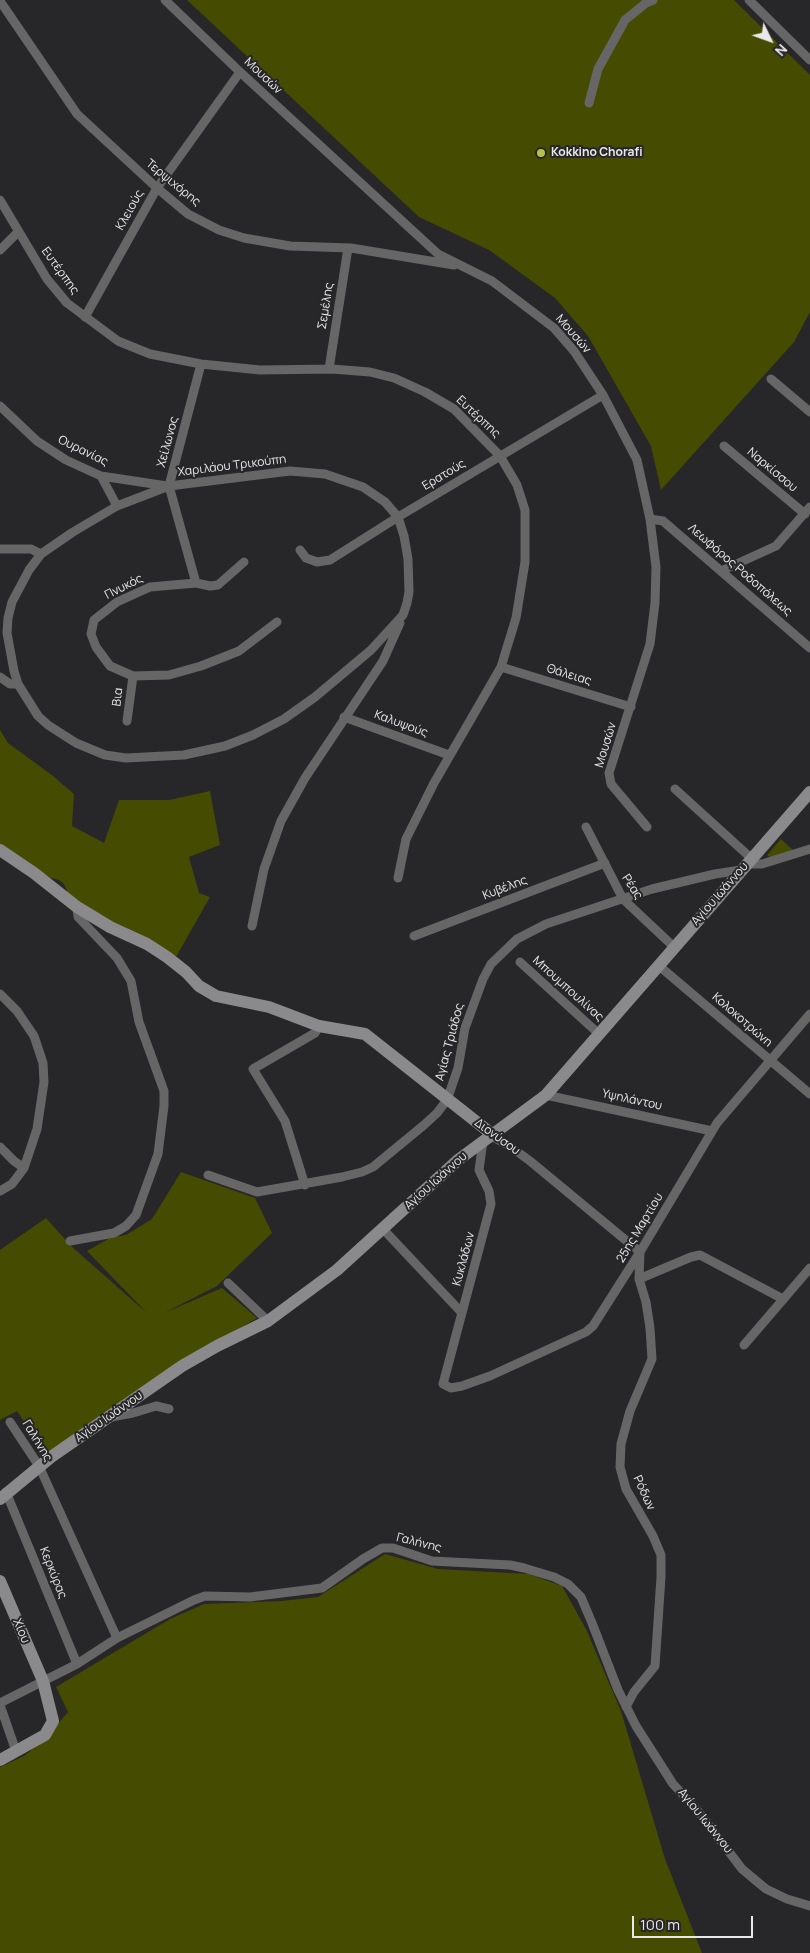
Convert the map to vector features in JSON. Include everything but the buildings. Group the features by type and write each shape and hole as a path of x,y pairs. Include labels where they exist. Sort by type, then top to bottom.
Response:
{"street":[{"name":"Μουσών","path":"165,0 436,258"},
{"path":"589,103 598,69 625,20 646,2 652,0"},
{"path":"749,0 810,60"},
{"name":"Τερψιχόρης","path":"0,1 77,114 156,188 188,214 219,230 244,238 290,246 348,248 436,258 464,267"},
{"name":"Κλειούς","path":"85,317 156,188 240,72"},
{"name":"Ευτέρπης","path":"0,200 52,285 67,303 118,341 150,354 201,364 260,370 329,369 370,372 394,378 425,392 454,409 500,456 517,485 525,510 525,562 516,618 501,667 449,755 406,839 398,878"},
{"path":"0,250 18,232"},
{"name":"Σεμέλης","path":"329,369 348,248"},
{"name":"Μουσών","path":"464,267 492,281 554,328 574,351 603,395 637,460 650,519 656,567 655,603 650,644 608,773 611,784 647,827"},
{"name":"Χείλωνος","path":"196,583 170,486 201,364"},
{"path":"771,379 810,412"},
{"name":"Ερατούς","path":"300,550 306,558 317,562 330,560 398,517 603,395"},
{"name":"Ουρανίας","path":"0,406 37,441 66,460 101,476 170,486"},
{"name":"Ναρκίσσου","path":"724,446 807,511"},
{"name":"Χαριλάου Τρικούπη","path":"290,471 325,474 363,487 385,502 398,517 404,536 409,571 409,592 403,615 388,633 315,698 284,719 253,734 225,746 184,755 126,758 105,756 91,751 48,725 38,716 18,684 10,652 7,632 8,618 12,602 41,554 73,532 117,506 170,486 290,471"},
{"path":"101,476 117,506"},
{"path":"721,571 776,546 807,511"},
{"name":"Λεωφόρος Ροδοπόλεως","path":"650,519 663,520 810,648"},
{"path":"0,549 31,549 41,554"},
{"name":"Πνυκός","path":"244,562 218,585 210,586 196,583 150,587 117,602 94,620 91,634 101,656 110,666 133,676 168,675 200,666 240,651 277,622"},
{"path":"252,926 264,869 281,821 305,778 383,661 391,647 403,615"},
{"name":"Θάλειας","path":"501,667 631,707"},
{"name":"Βια","path":"127,721 133,676"},
{"path":"0,678 10,684 18,684"},
{"name":"Καλυψούς","path":"344,717 449,755"},
{"path":"675,789 746,864"},
{"name":"Αγίου Ιωάννου","path":"3,1495 39,1466 182,1366 268,1321 337,1270 458,1160 546,1095 810,792"},
{"name":"Ρέας","path":"586,828 623,899 674,947"},
{"name":"Αγίας Τριάδος","path":"208,1175 257,1192 348,1176 373,1167 424,1125 447,1100 458,1068 470,1013 483,980 491,964 516,940 546,924 623,899 746,864 762,864 810,849"},
{"name":"Διονύσου","path":"0,850 34,873 77,907 110,927 147,944 167,957 186,972 198,986 216,996 269,1007 319,1026 365,1034 488,1131 486,1138 530,1162 640,1252"},
{"name":"Κυβέλης","path":"414,936 605,864"},
{"path":"70,1241 114,1233 126,1226 136,1215 158,1154 164,1106 164,1091 139,1022 131,981 118,958 78,917 77,907"},
{"name":"Μπουμπουλίνας","path":"520,962 599,1034"},
{"name":"Κολοκοτρώνη","path":"658,965 810,1094"},
{"path":"0,994 17,1011 38,1045 43,1063 44,1087 33,1145 24,1168 12,1184 0,1192"},
{"name":"25ης Μαρτίου","path":"443,1384 451,1388 481,1380 586,1332 593,1326 640,1252 712,1130 810,1014"},
{"path":"305,1185 285,1121 253,1069 315,1033 319,1026"},
{"name":"Υψηλάντου","path":"546,1095 712,1130"},
{"name":"Κυκλάδων","path":"443,1384 491,1204 489,1191 479,1170 486,1138"},
{"path":"0,1147 24,1168"},
{"path":"383,1229 462,1313"},
{"name":"Ρόδων","path":"626,1707 634,1692 655,1666 661,1577 661,1555 653,1536 626,1488 620,1467 621,1444 630,1411 652,1359 646,1302 639,1279 640,1252"},
{"path":"639,1279 691,1256 700,1255 783,1299"},
{"path":"744,1345 810,1268"},
{"path":"228,1283 268,1321"},
{"path":"111,1417 156,1406 169,1409"},
{"name":"Γαλήνης","path":"10,1422 39,1466 117,1638"},
{"name":"Κερκύρας","path":"3,1495 77,1664"},
{"name":"Γαλήνης","path":"0,1704 77,1664 117,1638 205,1596 250,1597 322,1588 362,1559 382,1548 393,1548 432,1561 510,1565 554,1576 568,1584 581,1597 626,1707"},
{"name":"Χίου","path":"0,1581 43,1681 53,1720 45,1735 0,1760"},
{"path":"0,1704 16,1751"},
{"name":"Αγίου Ιωάννου","path":"626,1707 673,1784 708,1823 742,1869 766,1889 810,1906"}],"shaded area":[{"path":"187,0 734,0 810,75 810,312 794,342 661,490 651,446 588,336 555,298 489,250 419,217"},
{"path":"0,730 8,743 74,794 72,826 104,843 119,800 169,800 210,791 220,845 189,857 199,893 210,897 176,957 111,923 69,896 64,884 59,880 37,870 0,845"},
{"path":"781,839 794,851 771,858 767,855"},
{"path":"181,1172 255,1198 272,1233 217,1286 164,1313 222,1288 257,1318 183,1362 47,1456 17,1411 0,1420 0,1250 46,1218 72,1247 147,1313 87,1251 110,1238 126,1235 152,1219"},
{"path":"385,1554 438,1569 529,1574 562,1586 586,1629 621,1711 665,1859 702,1953 0,1953 0,1767 24,1756 46,1738 68,1712 56,1687 170,1619 204,1604 282,1601 318,1597"}],"place":[{"name":"Kokkino Chorafi","path":"541,153"}]}
